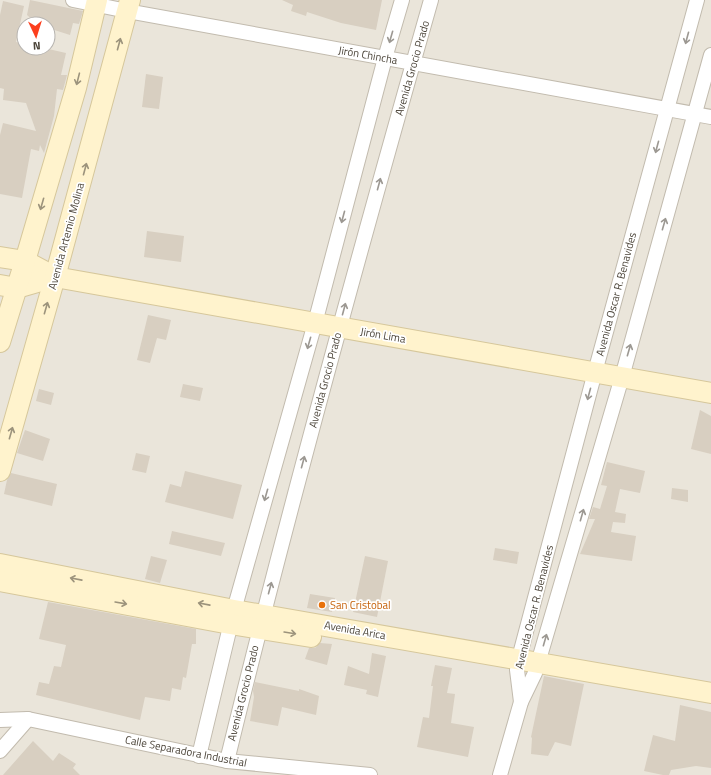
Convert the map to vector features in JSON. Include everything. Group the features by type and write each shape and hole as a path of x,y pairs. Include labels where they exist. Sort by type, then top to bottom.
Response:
{"street":[{"name":"Jirón Chincha","path":"73,0 129,6 385,58 711,117"},
{"path":"198,756 232,617 315,323 385,58 402,0"},
{"name":"Avenida Grocio Prado","path":"227,761 261,621 340,327 431,0"},
{"name":"Avenida Oscar R. Benavides","path":"500,775 521,702 527,666 595,372 697,0"},
{"path":"0,342 8,286 25,262 76,88 97,2"},
{"name":"Avenida Artemio Molina","path":"0,471 129,6"},
{"name":"Avenida Oscar R. Benavides","path":"527,666 622,377 711,54"},
{"path":"0,257 25,262 55,277"},
{"path":"8,286 55,277"},
{"name":"Jirón Lima","path":"55,277 711,393"},
{"name":"Avenida Arica","path":"0,564 232,617"},
{"name":"Avenida Arica","path":"0,581 261,621 527,666 711,693"},
{"name":"Avenida Arica","path":"527,666 711,703"},
{"path":"0,751 28,719"},
{"name":"Calle Separadora Industrial","path":"0,720 28,719 227,761 370,775"}],"shaded area":[{"path":"0,0 711,0 711,775 0,775"}],"building":[{"path":"30,0 83,11 79,24 73,23 70,35 56,31 56,16 27,15"},
{"path":"282,0 382,0 376,30 341,23 307,12 306,16 291,11 293,5"},
{"path":"3,1 24,6 22,16 16,16 16,56 56,56 56,51 66,53 61,75 67,75 63,90 57,89 54,116 44,153 40,145 39,151 31,149 22,198 0,194 0,135 3,123 36,131 26,103 3,100 4,89 0,88 0,15"},
{"path":"146,74 163,77 159,109 142,107"},
{"path":"147,231 184,236 181,262 144,257"},
{"path":"148,315 171,320 166,340 157,338 150,363 137,360"},
{"path":"183,384 203,388 200,401 180,397"},
{"path":"39,389 54,393 51,405 36,401"},
{"path":"700,410 711,416 711,454 691,449"},
{"path":"25,430 50,439 43,461 17,453"},
{"path":"136,453 150,456 146,473 132,470"},
{"path":"607,462 645,471 640,493 620,489 615,512 626,514 625,523 613,522 611,532 636,536 632,561 580,554 595,519 589,519 593,507 600,509 607,486 601,485"},
{"path":"185,471 242,485 233,519 165,502 170,484 181,487"},
{"path":"11,473 57,484 52,506 4,494 7,480"},
{"path":"672,488 688,490 688,502 671,499"},
{"path":"172,531 225,543 221,556 169,544"},
{"path":"495,548 519,552 517,564 493,560"},
{"path":"151,556 167,560 160,583 145,579"},
{"path":"365,556 388,561 377,617 353,612"},
{"path":"310,594 335,598 332,612 307,608"},
{"path":"48,602 196,629 196,644 192,644 186,678 183,677 181,690 172,688 170,701 145,697 140,720 36,695 39,682 49,684 54,666 61,667 66,645 39,639"},
{"path":"320,643 332,644 327,665 305,659 309,648 315,648"},
{"path":"372,653 386,656 378,697 366,694 367,690 344,685 348,666 369,674"},
{"path":"435,665 452,668 447,693 455,694 451,723 474,727 468,757 417,747 423,717 429,718 433,686 431,686"},
{"path":"544,676 584,684 571,746 555,742 548,756 531,754 531,737"},
{"path":"255,682 299,691 299,689 319,696 316,715 282,707 278,726 250,721"},
{"path":"680,705 711,712 711,768 696,766 671,770 669,775 644,771 653,735 675,741"},
{"path":"33,741 53,761 59,753 76,764 73,768 80,775 3,775"}],"place":[{"name":"San Cristobal","path":"322,605"}]}
